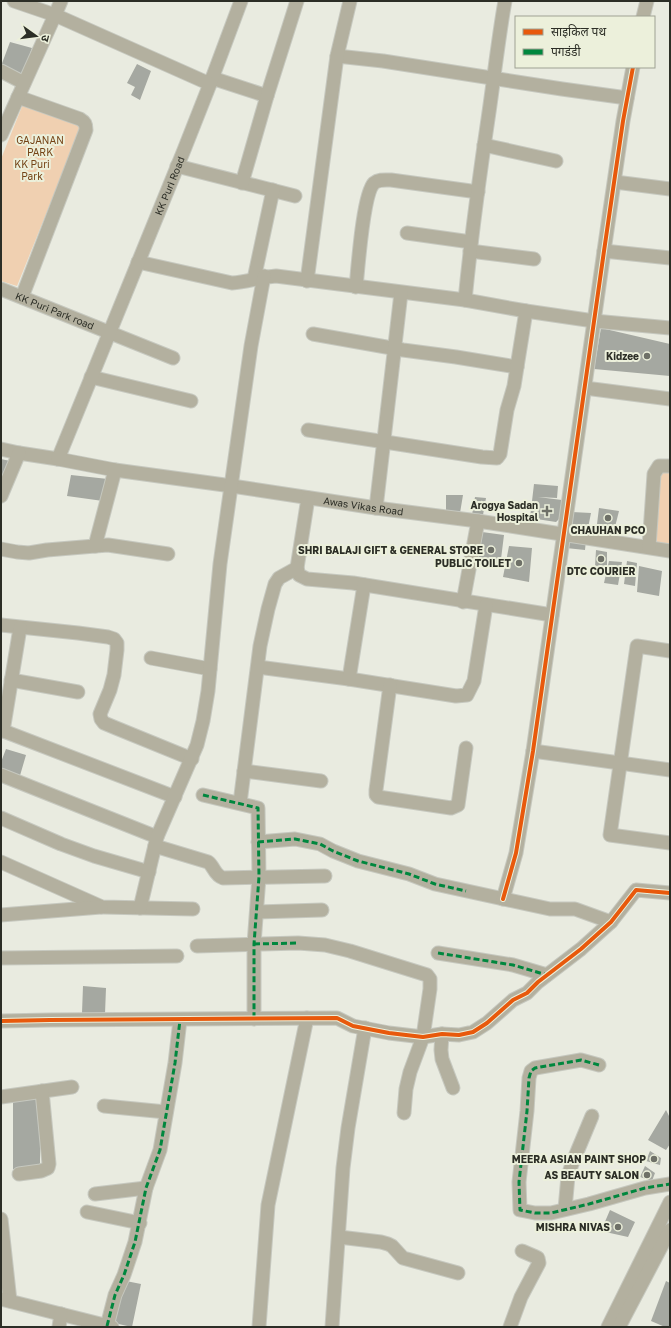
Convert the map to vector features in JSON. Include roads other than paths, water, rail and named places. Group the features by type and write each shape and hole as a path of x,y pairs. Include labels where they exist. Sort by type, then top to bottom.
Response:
{"street":[{"path":"14,1 55,15 211,81 267,96"},
{"path":"1,134 61,1"},
{"name":"KK Puri Road","path":"58,459 211,81 241,1"},
{"path":"242,183 267,96 297,1"},
{"path":"307,281 337,56 350,1"},
{"path":"465,300 470,247 505,1"},
{"path":"643,16 647,1"},
{"path":"337,56 383,60 562,89 628,98"},
{"path":"503,899 516,854 533,751 604,251 633,68"},
{"path":"1,71 24,84"},
{"path":"18,97 80,119 86,125 86,130 22,297"},
{"path":"484,145 556,162"},
{"path":"177,166 295,196"},
{"path":"356,287 361,235 367,200 370,189 374,183 380,180 391,180 478,192"},
{"path":"615,182 670,189"},
{"path":"140,908 156,842 192,759 203,721 210,669 220,564 232,486 259,278 273,190"},
{"path":"407,233 534,259"},
{"path":"604,251 670,258"},
{"path":"138,262 232,283 276,276 465,300 594,321 670,328"},
{"name":"KK Puri Park road","path":"1,289 173,358"},
{"path":"376,508 402,293"},
{"path":"308,430 482,457 497,458 500,454 507,410 514,386 526,311"},
{"path":"313,334 517,367"},
{"path":"91,377 191,401"},
{"path":"584,388 670,399"},
{"name":"Awas Vikas Road","path":"1,449 115,470 376,508 563,533 670,551"},
{"path":"1,496 19,453"},
{"path":"649,548 654,474 659,466 670,466"},
{"path":"95,546 115,470"},
{"path":"308,498 296,568 299,575 307,579 364,585 552,615"},
{"path":"463,602 478,521"},
{"path":"1,549 29,553 108,545 168,554"},
{"path":"240,803 260,646 268,608 275,584 280,578 296,568"},
{"path":"350,679 364,585"},
{"path":"258,667 350,679 456,696 467,695 474,681 486,605"},
{"path":"1,625 78,633 108,637 114,640 117,644 117,650 114,675 110,690 100,714 100,719 104,723 192,759"},
{"path":"20,628 2,731 175,797"},
{"path":"670,651 637,646 610,835 670,843"},
{"path":"151,658 210,669"},
{"path":"11,680 78,692"},
{"path":"390,686 376,790 376,795 378,798 452,808 458,806 466,748"},
{"path":"533,751 670,770"},
{"path":"244,772 321,781"},
{"path":"1,775 156,842 208,862 220,877 325,876"},
{"path":"203,795 258,808 259,877 254,944 254,1019"},
{"path":"1,818 61,844 94,856 149,872"},
{"path":"258,842 295,839 320,844 358,861 409,874 435,884 550,909 575,909 611,922"},
{"path":"1,862 102,907"},
{"path":"1,1021 337,1018 353,1026 389,1033 423,1036 442,1034 459,1035 473,1032 487,1023 513,1000 527,993 581,949 611,922 636,890 670,893"},
{"path":"1,915 102,907 193,909"},
{"path":"257,912 322,910"},
{"path":"197,946 298,943 326,945 427,975 430,979 430,989 423,1036 410,1072 406,1089 404,1114"},
{"path":"438,953 513,965 548,975"},
{"path":"1,958 177,956"},
{"path":"259,1327 268,1205 307,1018"},
{"path":"1,1219 5,1300 60,1321 110,1326 116,1295 135,1242 140,1223 146,1188 160,1150 175,1063 180,1020"},
{"path":"332,1327 343,1168 348,1128 365,1028"},
{"path":"442,1034 442,1059 453,1088"},
{"path":"599,1065 581,1060 543,1066 535,1068 531,1071 529,1078 519,1182 520,1210 535,1213 551,1213 645,1188 670,1184"},
{"path":"1,1097 72,1086"},
{"path":"19,1174 41,1171 48,1168 50,1164 42,1091"},
{"path":"104,1106 166,1112"},
{"path":"565,1209 568,1176 592,1116"},
{"path":"95,1194 146,1188"},
{"path":"608,1327 670,1203"},
{"path":"87,1212 140,1223"},
{"path":"620,1327 670,1230"},
{"path":"339,1237 388,1244 392,1246 403,1258 458,1273"},
{"path":"510,1327 521,1297 539,1263 538,1258 522,1251"}],"place":[{"name":"Kidzee","path":"647,356"},
{"name":"Arogya Sadan Hospital","path":"547,511"},
{"name":"CHAUHAN PCO","path":"608,518"},
{"name":"SHRI BALAJI GIFT & GENERAL STORE","path":"491,550"},
{"name":"DTC COURIER","path":"601,559"},
{"name":"PUBLIC TOILET","path":"519,563"},
{"name":"MEERA ASIAN PAINT SHOP","path":"654,1159"},
{"name":"AS BEAUTY SALON","path":"647,1175"},
{"name":"MISHRA NIVAS","path":"618,1227"}],"park label":[{"name":"GAJANAN PARK","path":"40,146"},
{"name":"KK Puri Park","path":"32,170"}]}
